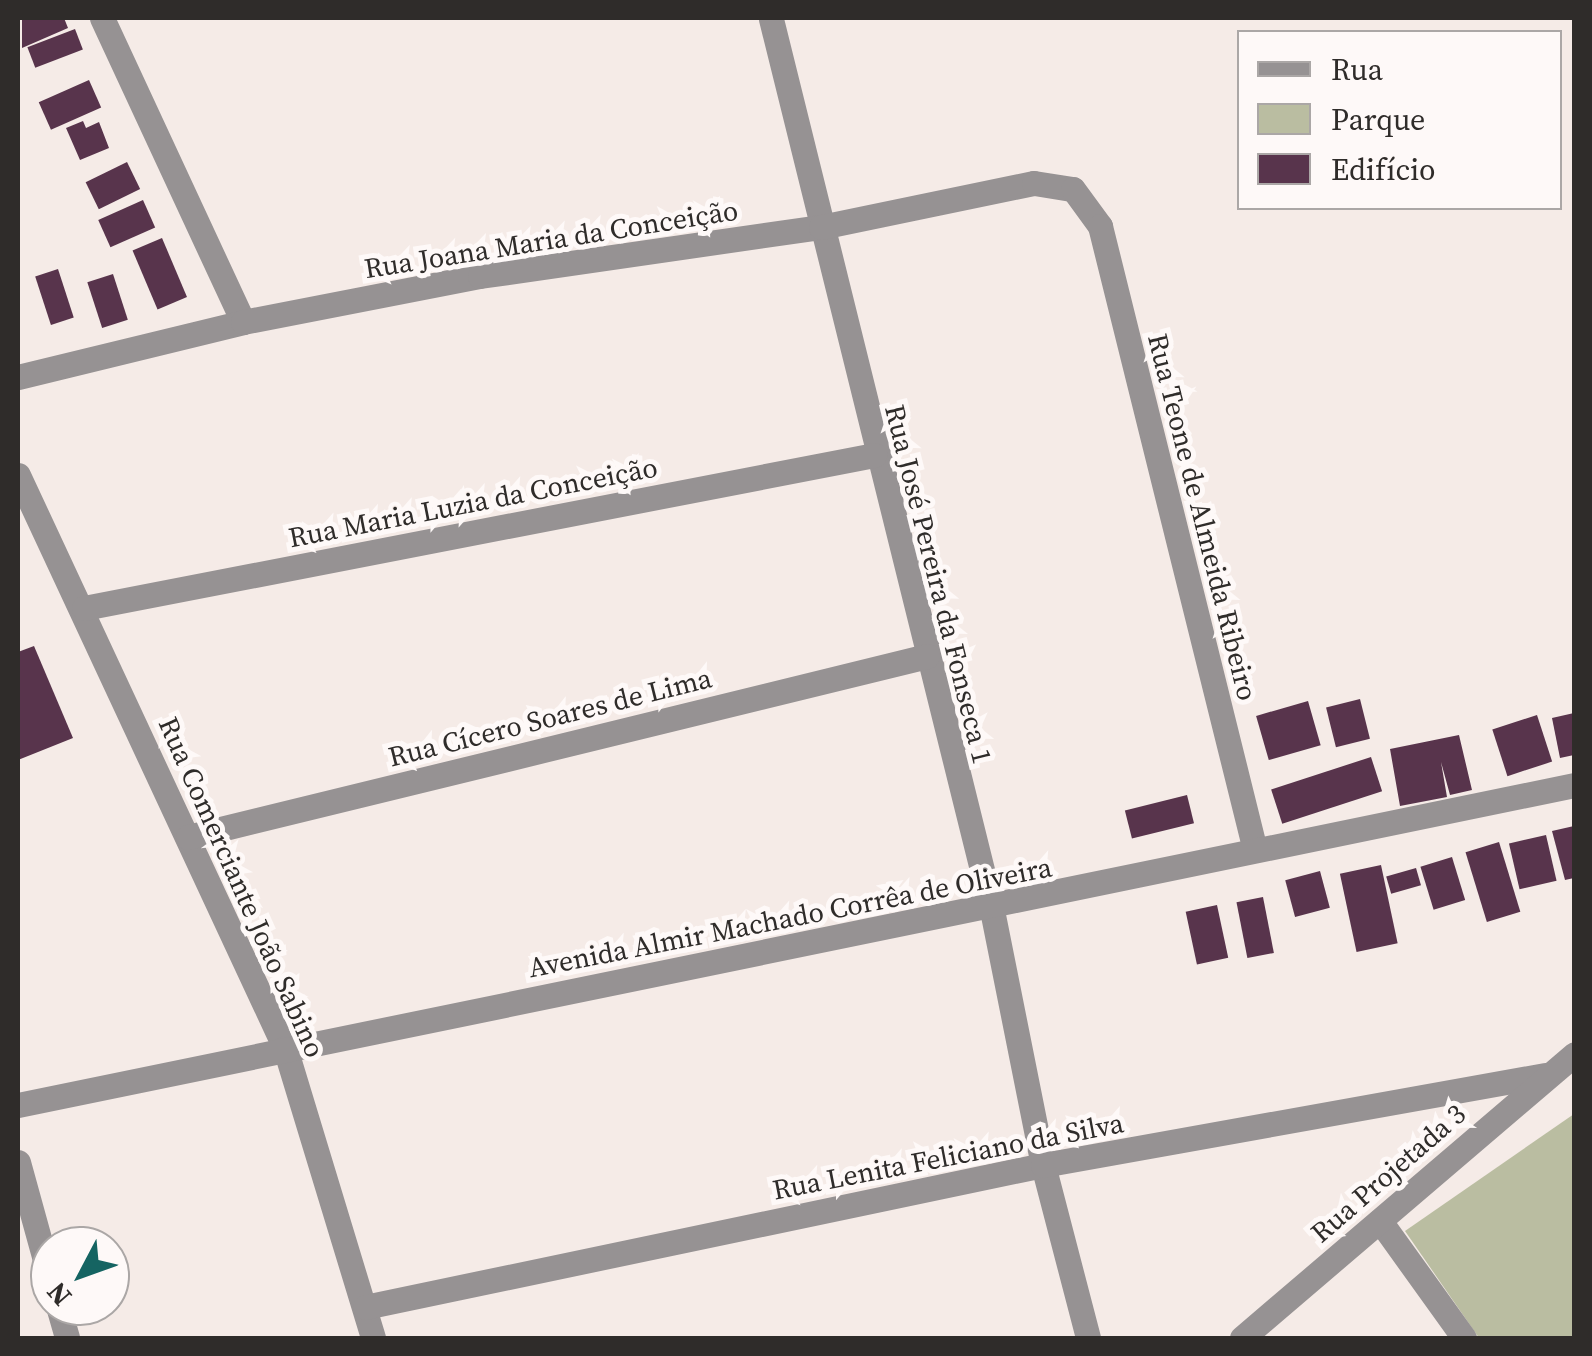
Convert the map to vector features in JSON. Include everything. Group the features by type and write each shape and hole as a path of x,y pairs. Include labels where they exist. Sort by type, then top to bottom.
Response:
{"street":[{"path":"102,18 243,322"},
{"name":"Rua José Pereira da Fonseca 1","path":"770,19 874,455 992,910 1043,1165 1088,1338"},
{"name":"Rua Joana Maria da Conceição","path":"18,377 243,322 480,276 821,227 1034,184 1073,189 1089,205"},
{"name":"Rua Teone de Almeida Ribeiro","path":"1089,205 1100,226 1254,846"},
{"name":"Rua Maria Luzia da Conceição","path":"84,608 874,455"},
{"name":"Rua Comerciante João Sabino","path":"18,474 84,608 285,1048 373,1338"},
{"name":"Rua Cícero Soares de Lima","path":"188,837 926,656"},
{"name":"Avenida Almir Machado Corrêa de Oliveira","path":"18,1105 285,1048 992,910 1254,846 1574,785"},
{"name":"Rua Projetada 3","path":"1242,1338 1574,1054"},
{"name":"Rua Lenita Feliciano da Silva","path":"365,1307 1043,1165 1545,1075"},
{"path":"18,1162 36,1226"},
{"path":"1380,1221 1464,1338"}],"green space":[{"path":"1574,1114 1574,1338 1479,1338 1405,1231"}],"building":[{"path":"22,18 64,18 68,28 22,48"},
{"path":"75,29 83,50 35,68 27,47"},
{"path":"89,80 101,107 51,130 39,102"},
{"path":"83,121 86,128 99,122 109,148 80,160 66,128"},
{"path":"127,162 140,189 99,209 86,182"},
{"path":"143,200 155,227 110,247 98,220"},
{"path":"162,238 187,297 158,309 133,251"},
{"path":"58,269 74,318 51,325 35,276"},
{"path":"113,274 128,320 102,328 87,282"},
{"path":"34,646 73,738 18,760 18,652"},
{"path":"1360,699 1370,739 1336,747 1326,707"},
{"path":"1308,701 1321,745 1269,760 1256,716"},
{"path":"1574,713 1574,755 1560,758 1552,718"},
{"path":"1537,715 1552,762 1507,776 1492,730"},
{"path":"1459,735 1472,790 1450,795 1441,762 1447,797 1400,806 1390,749"},
{"path":"1371,757 1382,791 1282,824 1271,789"},
{"path":"1187,795 1194,823 1132,839 1125,810"},
{"path":"1574,826 1574,878 1565,880 1552,831"},
{"path":"1546,835 1557,881 1520,889 1509,844"},
{"path":"1499,842 1520,912 1487,922 1466,852"},
{"path":"1452,857 1465,900 1434,910 1420,867"},
{"path":"1381,865 1398,943 1357,952 1340,874"},
{"path":"1416,868 1421,885 1391,894 1386,877"},
{"path":"1320,871 1330,908 1295,917 1285,880"},
{"path":"1263,897 1274,953 1247,958 1236,902"},
{"path":"1217,905 1228,958 1197,964 1186,912"}]}
